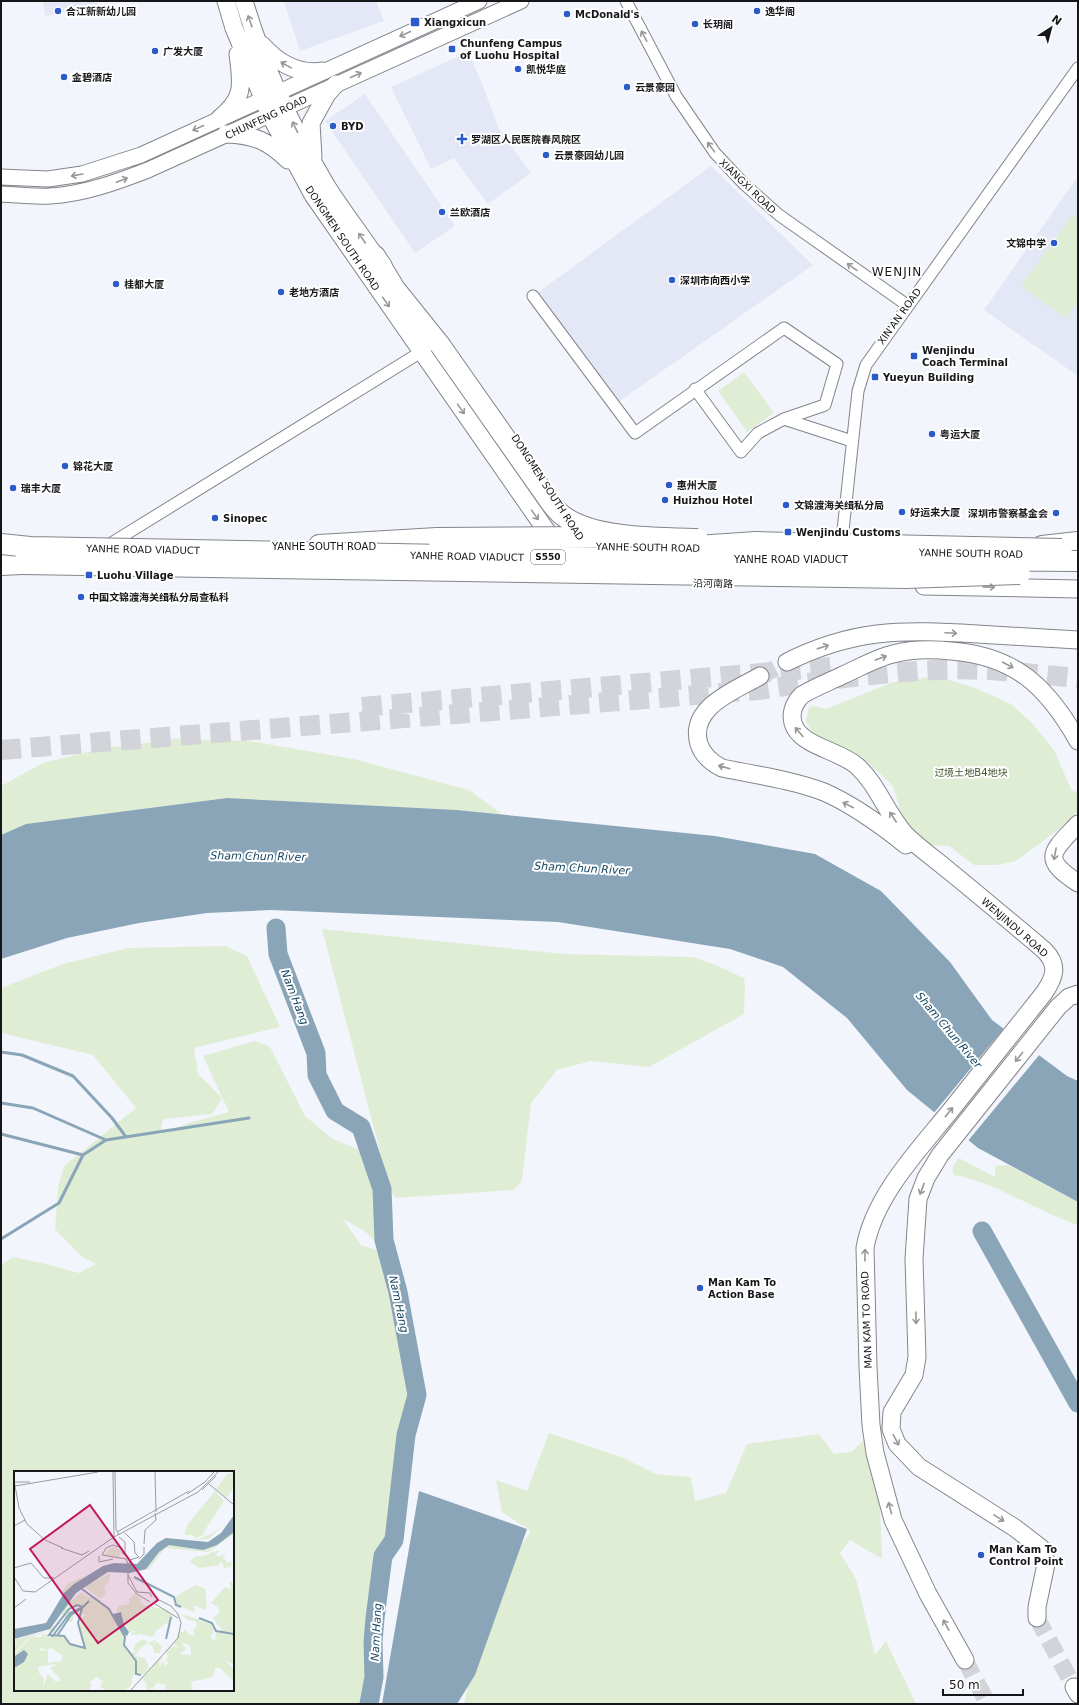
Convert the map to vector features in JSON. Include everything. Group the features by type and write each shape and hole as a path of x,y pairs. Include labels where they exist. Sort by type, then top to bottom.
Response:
{"highway":[{"path":"375,256 395,289 440,345 551,504 562,515 575,523 588,528 632,537"},
{"path":"297,546 437,538 632,537 756,542 1029,547 1078,550"},
{"path":"552,551 756,542"},
{"path":"1029,547 1078,542"},
{"name":"YANHE ROAD VIADUCT","path":"1,544 30,547 552,551 1078,561"},
{"name":"YANHE ROAD VIADUCT","path":"1,565 906,578 1029,574 1078,575"}],"main road":[{"name":"DONGMEN SOUTH ROAD","path":"226,1 234,28 270,115 298,170 313,195 421,352 552,551 588,581"},
{"name":"DONGMEN SOUTH ROAD","path":"244,1 278,92 327,186 375,256 438,326 525,451 586,546 591,562 588,581"},
{"name":"CHUNFENG ROAD","path":"1,177 48,180 82,174 141,155 479,1"},
{"name":"CHUNFENG ROAD","path":"1,194 50,196 85,191 116,182 148,170 521,1"},
{"path":"219,119 229,111 241,89 234,28"},
{"path":"258,40 279,60 295,69 305,72 323,71"},
{"path":"313,161 311,123 327,94 336,84"},
{"path":"226,134 243,135 262,140 275,148 298,170"},
{"name":"YANHE SOUTH ROAD","path":"1,544 297,546 552,551 586,546 1078,554"},
{"path":"1,570 588,581"},
{"name":"沿河南路","path":"588,581 838,585"},
{"path":"838,585 1078,589"},
{"path":"787,662 803,654 836,643 876,634 894,632 932,632 1078,640"},
{"name":"WENJINDU ROAD","path":"1027,1014 1044,993 1053,978 1054,967 1048,955 904,833 865,775 856,765 846,758 804,738 795,727 792,712 797,700 802,695 877,659 907,651 940,650 965,652 1000,661 1028,678 1042,690 1060,712 1078,741"},
{"name":"WENJINDU ROAD","path":"760,676 720,698 707,710 698,726 697,733 701,749 706,757 714,764 722,768 779,780 824,792 852,807 895,836 1036,957 1043,972 1042,984 1027,1014"},
{"path":"1078,824 1059,844 1053,855 1056,866 1078,883"},
{"path":"1037,1618 1037,1607 1046,1564 1041,1548 1015,1528 919,1467 897,1444 890,1429 892,1412 914,1375 917,1357 914,1259 918,1199 926,1178 940,1155 1064,1001 1078,994"},
{"path":"1044,1026 1061,1010 1078,1004"},
{"name":"MAN KAM TO ROAD","path":"964,1660 928,1594 893,1520 875,1453 871,1425 864,1269 865,1248 867,1233 880,1202 1027,1014"}],"street":[{"name":"XIANGXI ROAD","path":"626,1 676,96 696,127 720,158 744,184 779,215 907,305"},
{"name":"XIN'AN ROAD","path":"838,585 858,391 866,365 907,305 1078,68"},
{"path":"533,296 635,433 695,389 784,328 837,364 825,405 784,419 758,433 741,452 695,389"},
{"path":"110,544 421,352"},
{"path":"784,419 852,441"}],"shaded area":[{"name":"合江新新幼儿园","path":"43,1 97,1 98,6 45,16"},
{"path":"284,1 376,1 384,21 300,51"},
{"name":"罗湖区人民医院春风院区","path":"468,52 482,83 498,127 531,173 488,204 454,158 431,169 391,87"},
{"path":"365,94 455,226 415,253 325,121"},
{"name":"深圳市向西小学","path":"711,166 813,265 614,405 533,296"},
{"name":"文锦中学","path":"1078,176 1078,376 984,310"}],"green space":[{"path":"1072,215 1078,219 1078,301 1066,318 1021,286"},
{"path":"744,372 774,413 747,432 718,391"},
{"name":"过境土地B4地块","path":"935,676 973,687 1011,704 1033,724 1054,750 1072,791 1078,792 1077,812 1066,824 1016,861 998,865 974,865 949,846 926,845 905,828 894,789 890,783 867,762 829,745 814,735 806,721 809,707 816,706 826,709 893,682"},
{"path":"175,739 249,741 354,759 469,790 502,814 457,810 227,798 26,824 1,835 1,786 43,763 100,749"},
{"path":"322,929 564,954 694,957 744,978 744,1014 649,1067 591,1061 557,1070 531,1103 522,1180 514,1190 395,1198 390,1190"},
{"path":"225,946 247,956 280,1027 194,1048 198,1074 222,1098 212,1114 163,1119 160,1134 189,1123 229,1112 203,1056 255,1041 270,1047 305,1116 333,1139 362,1151 391,1242 381,1247 367,1233 342,1218 361,1245 388,1254 417,1395 408,1426 394,1540 383,1556 375,1613 364,1593 375,1618 371,1695 368,1704 1,1704 1,1265 13,1257 47,1264 79,1273 96,1264 81,1256 55,1229 58,1187 64,1166 136,1108 93,1055 1,1033 1,988 63,964 128,948"},
{"path":"959,1158 995,1177 995,1166 1008,1165 1078,1202 1078,1225 986,1184 954,1175 953,1168"},
{"path":"882,1424 880,1505 882,1559 850,1540 840,1553 856,1579 875,1655 886,1641 916,1704 464,1704 472,1663 508,1564 531,1531 502,1512 496,1480 527,1491 549,1433 621,1457 656,1474 691,1477 695,1501 726,1493 747,1444 819,1434 834,1454 851,1452"}],"water":[{"name":"Sham Chun River","path":"227,798 457,810 715,836 815,854 881,891 950,962 992,1020 1067,1076 1078,1081 1078,1202 978,1148 907,1090 847,1018 783,967 730,949 558,922 271,910 207,913 139,923 67,938 1,959 1,835 26,824"},
{"path":"419,1491 527,1529 475,1675 457,1704 382,1704"}],"pier":[{"path":"1005,1027 1040,1054 967,1142 933,1114"}],"waterway":[{"name":"Nam Hang","path":"276,928 278,954 316,1053 317,1075 335,1111 361,1127 382,1189 384,1240 398,1292 417,1395 406,1435 394,1540 383,1556 373,1642 374,1677 369,1704"},
{"path":"1,1052 22,1055 73,1076 112,1118 126,1137"},
{"path":"1,1103 33,1108 106,1140"},
{"path":"1,1239 59,1203 83,1155 106,1140 249,1118"},
{"path":"1,1134 83,1155"},
{"path":"982,1231 1078,1403"}],"tunnel":[{"path":"760,676 787,662"},
{"path":"362,707 831,667"},
{"path":"1,750 759,690 913,671 971,669 1078,678"},
{"path":"1037,1618 1074,1687"},
{"path":"965,1660 988,1704"}],"place":[{"name":"合江新新幼儿园","path":"58,11"},
{"name":"逸华阁","path":"757,11"},
{"name":"McDonald's","path":"567,14"},
{"name":"Xiangxicun","path":"415,22"},
{"name":"长玥阁","path":"695,24"},
{"name":"Chunfeng Campus of Luohu Hospital","path":"452,49"},
{"name":"广发大厦","path":"155,51"},
{"name":"凯悦华庭","path":"518,69"},
{"name":"金碧酒店","path":"64,77"},
{"name":"云景豪园","path":"627,87"},
{"name":"BYD","path":"333,126"},
{"name":"罗湖区人民医院春风院区","path":"462,139"},
{"name":"云景豪园幼儿园","path":"546,155"},
{"name":"兰欧酒店","path":"442,212"},
{"name":"文锦中学","path":"1054,243"},
{"name":"深圳市向西小学","path":"672,280"},
{"name":"桂都大厦","path":"116,284"},
{"name":"老地方酒店","path":"281,292"},
{"name":"Wenjindu Coach Terminal","path":"914,356"},
{"name":"Yueyun Building","path":"875,377"},
{"name":"粤运大厦","path":"932,434"},
{"name":"锦花大厦","path":"65,466"},
{"name":"惠州大厦","path":"669,485"},
{"name":"瑞丰大厦","path":"13,488"},
{"name":"Huizhou Hotel","path":"665,500"},
{"name":"文锦渡海关缉私分局","path":"786,505"},
{"name":"好运来大厦","path":"902,512"},
{"name":"深圳市警察基金会","path":"1056,513"},
{"name":"Sinopec","path":"215,518"},
{"name":"Wenjindu Customs","path":"788,532"},
{"name":"Luohu Village","path":"89,575"},
{"name":"中国文锦渡海关缉私分局查私科","path":"81,597"},
{"name":"Man Kam To Action Base","path":"700,1288"},
{"name":"Man Kam To Control Point","path":"981,1555"}],"district":[{"name":"WENJIN","path":"897,272"}]}
